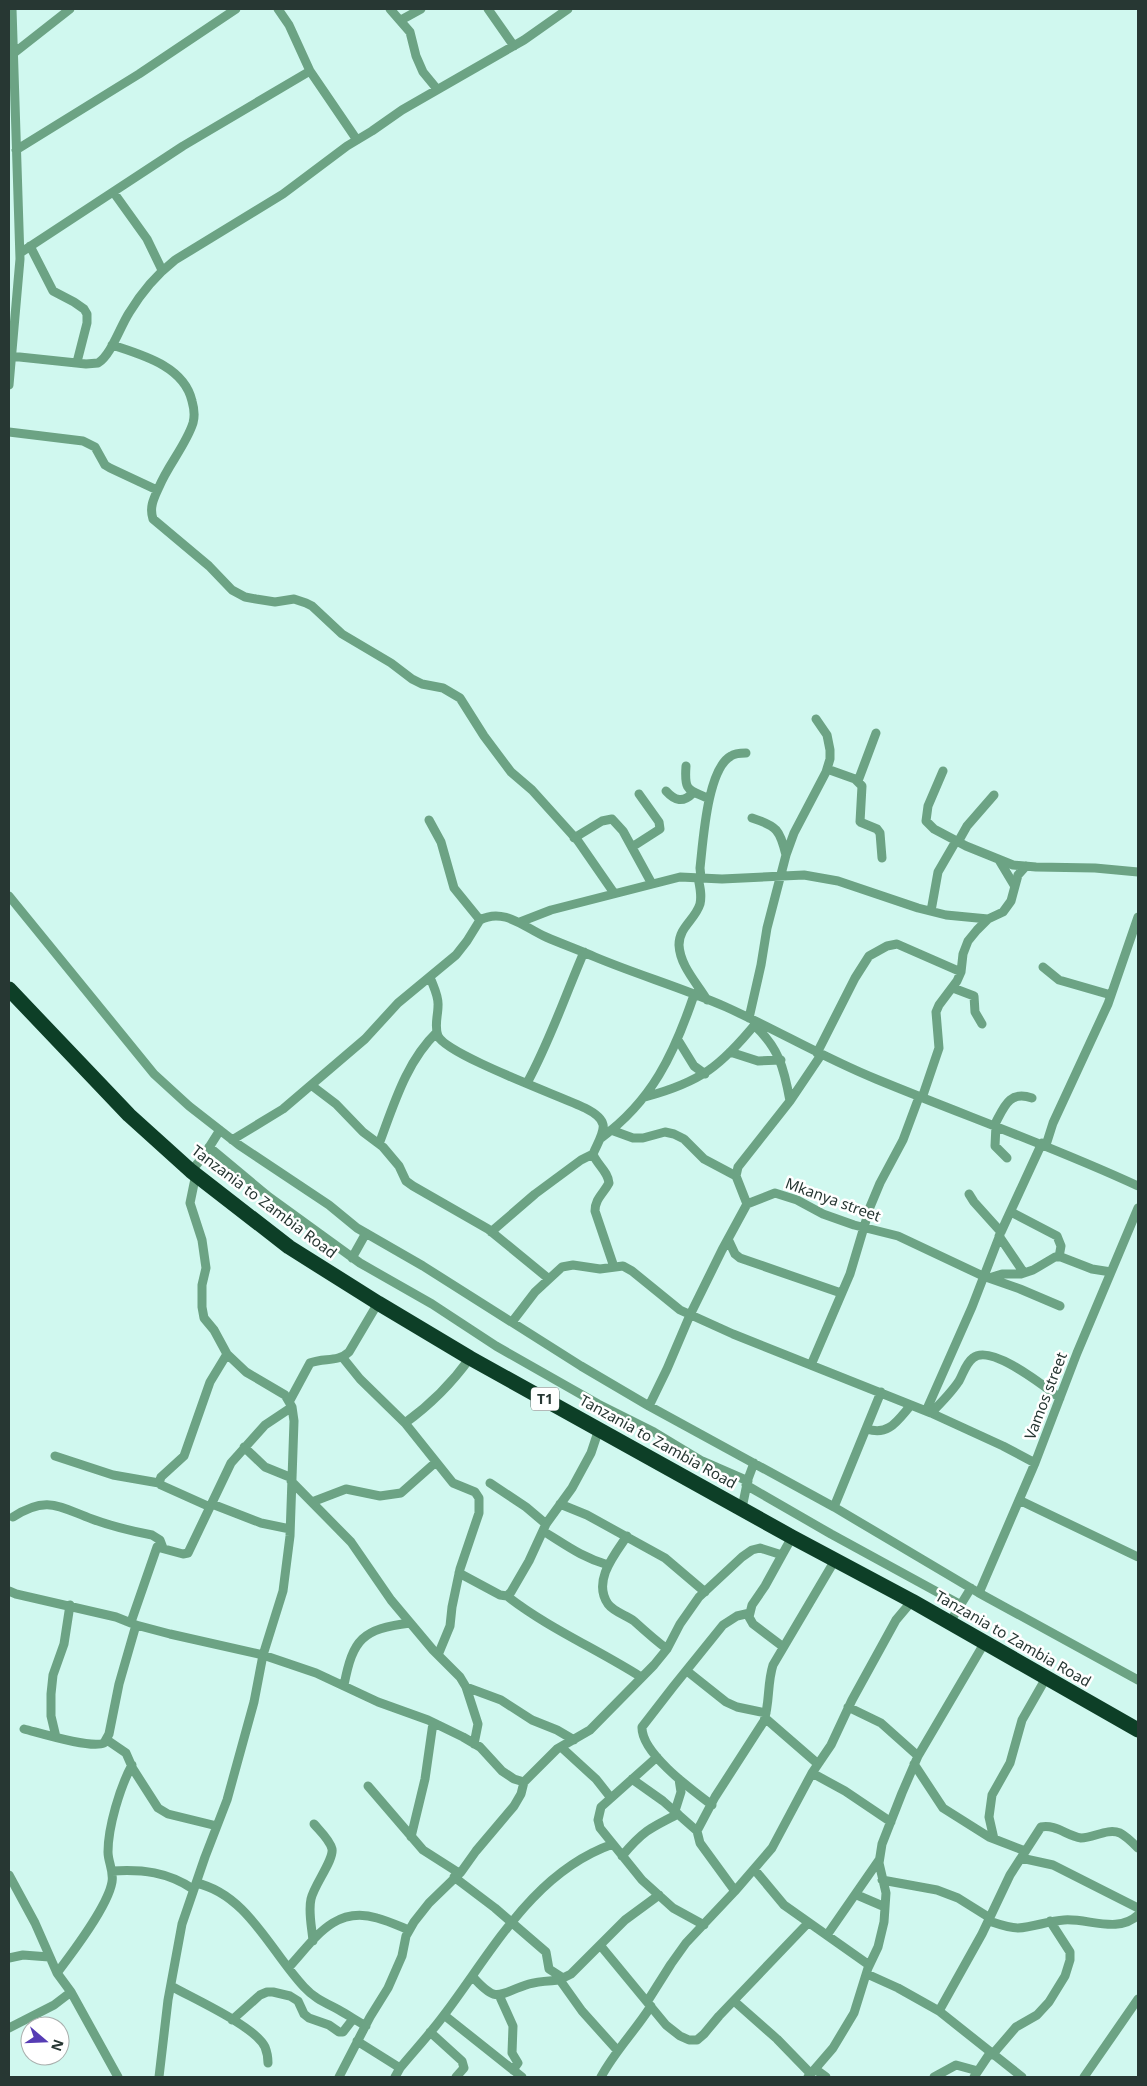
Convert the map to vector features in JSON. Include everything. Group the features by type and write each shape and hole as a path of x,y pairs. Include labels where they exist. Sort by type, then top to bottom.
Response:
{"highway":[{"name":"Tanzania to Zambia Road","path":"9,989 103,1090 193,1172 289,1247 470,1358 792,1537 950,1622 1138,1730"}],"street":[{"path":"9,385 14,267 20,253 14,53 10,9"},
{"path":"14,53 70,9"},
{"path":"16,150 139,74 236,9"},
{"path":"278,9 289,25 310,71 357,140"},
{"path":"390,9 410,32 416,56 424,72 437,89"},
{"path":"401,20 420,9"},
{"path":"488,9 514,46"},
{"path":"10,356 98,363 104,360 141,294 162,270 175,260 243,216 283,194 357,140 437,89 514,46 568,9"},
{"path":"20,253 184,146 310,71"},
{"path":"114,193 147,239 162,270"},
{"path":"30,246 53,291 74,302 84,309 87,314 87,323 77,362"},
{"path":"112,344 139,354 171,370 185,382 191,396 194,422 164,475 150,506 152,519 209,566 232,590 245,597 256,599 275,602 294,598 306,603 312,606 342,634 391,663 412,679 422,684 443,688 460,698 484,736 511,772 532,790 574,838 614,892"},
{"path":"9,432 90,443 110,468 157,490"},
{"path":"645,1097 683,1086 705,1074 730,1052 753,1022 767,928 786,856 794,833 826,769 830,750 827,735 816,719"},
{"path":"858,781 876,733"},
{"path":"707,1000 686,968 679,946 680,934 700,905 701,859 709,799 718,774 726,759 731,755 746,753"},
{"path":"686,766 687,783 693,793 709,799"},
{"path":"826,769 858,781 862,786 860,822 877,829 880,833 882,858"},
{"path":"943,771 928,806 926,821 934,829 957,842 999,860 1026,866 1096,868 1138,872"},
{"path":"666,791 673,799 677,800 683,800 693,793"},
{"path":"632,847 660,829 659,822 639,794"},
{"path":"930,911 938,872 967,826 994,795"},
{"path":"752,818 769,824 778,830 786,856"},
{"path":"574,838 596,824 609,819 616,822 623,830 652,884"},
{"path":"429,820 441,842 454,888 480,920"},
{"path":"999,860 1014,885"},
{"path":"811,1365 850,1274 880,1183 903,1140 940,1048 936,1012 939,1005 953,988 961,972 963,954 968,941 988,919 1002,912 1011,901 1014,885 1026,866"},
{"path":"520,922 551,910 576,905 614,892 680,877 722,879 804,874 838,881 946,915 988,919"},
{"path":"9,896 154,1074 189,1106 232,1140 366,1233 424,1266 649,1406 834,1507 975,1591 1138,1680"},
{"path":"232,1140 283,1109 365,1039 398,1003 456,955 480,920 495,916 520,922 544,936 628,971 707,1000 819,1054 920,1097 1044,1144 1138,1186"},
{"path":"929,1412 986,1277 1000,1234 1092,1041 1135,939 1138,917"},
{"path":"649,1406 690,1315 728,1239 748,1204 736,1176 738,1167 790,1101 819,1054 858,972 869,956 876,951 897,944 961,972"},
{"path":"528,1083 548,1043 563,999 584,952"},
{"path":"1044,967 1059,980 1110,995"},
{"path":"430,977 438,1005 437,1032 445,1045 490,1069 528,1083 596,1113 602,1120 604,1128 593,1154 581,1160 535,1194 491,1232"},
{"path":"953,988 974,996 975,1012 982,1024"},
{"path":"600,1139 645,1097 655,1084 678,1040 694,995"},
{"path":"753,1022 766,1036 781,1060 790,1101"},
{"path":"380,1144 405,1078 415,1058 423,1045 437,1032"},
{"path":"678,1040 694,1066 705,1074"},
{"path":"730,1052 758,1061 781,1060"},
{"path":"311,1085 336,1104 363,1132 380,1144 393,1158 406,1181 491,1232 548,1279"},
{"path":"1007,1158 995,1146 995,1125 1010,1100 1016,1095 1020,1094 1032,1098"},
{"path":"159,2077 170,1986 182,1924 227,1800 254,1702 263,1654 283,1591 290,1529 294,1421 290,1404 285,1396 246,1372 227,1354 214,1330 204,1318 202,1307 202,1285 206,1268 202,1240 190,1203 193,1172 220,1130"},
{"path":"611,1130 633,1138 643,1138 665,1132 674,1134 684,1139 704,1159 736,1176"},
{"path":"209,1147 269,1197 352,1258 432,1304 496,1346 598,1404 654,1432 702,1461 747,1483 831,1534 961,1604"},
{"path":"593,1154 595,1160 608,1176 609,1183 598,1198 595,1204 595,1211 614,1267"},
{"name":"Mkanya street","path":"748,1204 775,1194 785,1195 823,1214 898,1236 986,1277 1060,1306"},
{"path":"969,1194 1000,1234 1024,1273"},
{"name":"Vamos street","path":"950,1622 961,1604 975,1591 1019,1500 1138,1208"},
{"path":"1011,1212 1057,1236 1061,1246 1059,1257"},
{"path":"352,1258 366,1233"},
{"path":"728,1239 735,1254 740,1258 841,1293"},
{"path":"986,1277 1024,1273 1059,1257 1092,1269 1111,1272"},
{"path":"512,1322 535,1292 562,1267 572,1265 600,1269 623,1266 632,1271 680,1310 690,1315 929,1412 1035,1463"},
{"path":"24,1729 56,1737 99,1745 104,1744 107,1740 133,1624 156,1549 159,1547 183,1554 188,1553 231,1463 244,1447 290,1404 310,1363 343,1358 349,1352 378,1303"},
{"path":"159,1483 167,1471 184,1456 210,1382 227,1354"},
{"path":"929,1412 958,1382 969,1361 974,1356 979,1355 1001,1360 1020,1368 1060,1398"},
{"path":"343,1358 360,1379 405,1422 453,1483 475,1492 479,1498 480,1504 459,1574 450,1626 438,1655"},
{"path":"405,1422 436,1396 470,1358"},
{"path":"834,1507 881,1392"},
{"path":"867,1429 882,1432 889,1428 911,1406"},
{"path":"507,1596 530,1561 545,1527 572,1488 591,1453 599,1429"},
{"path":"244,1447 265,1466 292,1480 351,1542 391,1600 438,1655 460,1677 466,1687 478,1724 474,1744"},
{"path":"55,1456 113,1475 159,1483 211,1506 261,1523 290,1529"},
{"path":"312,1502 346,1489 380,1496 401,1493 436,1462"},
{"path":"742,1508 747,1483 754,1463"},
{"path":"490,1483 526,1507 569,1549 588,1559 608,1565"},
{"path":"1019,1500 1138,1557"},
{"path":"13,1517 36,1505 50,1504 91,1519 152,1535 160,1540 163,1548"},
{"path":"560,1504 627,1536 665,1558 705,1592"},
{"path":"627,1536 608,1565 604,1578 603,1592 608,1603 667,1649"},
{"path":"782,1646 753,1624 749,1617 752,1605 765,1586 792,1537"},
{"path":"339,2077 388,1988 402,1956 410,1930 429,1903 456,1875 514,1806 521,1794 524,1782 561,1747 590,1730 667,1649 692,1607 705,1592 742,1557 752,1550 760,1548 782,1555"},
{"path":"697,1831 765,1716 769,1695 769,1679 773,1665 782,1646 834,1560"},
{"path":"459,1574 500,1595 507,1596 536,1617 618,1662 641,1677"},
{"path":"9,1590 116,1617 133,1624 263,1654 316,1673 378,1702 433,1723 474,1744 492,1758 502,1771 514,1779 524,1782"},
{"path":"601,2077 617,2050 638,2026 670,1964 686,1943 772,1848 812,1773 831,1745 848,1707 896,1620 912,1601"},
{"path":"56,1737 51,1716 53,1675 64,1644 70,1606"},
{"path":"712,1805 679,1779 653,1754 644,1740 642,1728 723,1625 737,1616 750,1612"},
{"path":"344,1685 352,1654 360,1639 374,1631 392,1625 410,1623"},
{"path":"812,2073 833,2048 854,2013 882,1932 886,1893 879,1860 882,1844 916,1760 985,1642"},
{"path":"687,1671 726,1702 765,1716 818,1764"},
{"path":"994,1839 989,1817 992,1795 1010,1763 1022,1720 1046,1678"},
{"path":"466,1687 501,1700 532,1720 557,1730 574,1740"},
{"path":"848,1707 880,1723 916,1760 943,1808 1023,1855 1053,1865 1138,1908"},
{"path":"411,1838 425,1778 433,1723"},
{"path":"107,1740 126,1753 158,1808 168,1814 217,1826"},
{"path":"561,1747 596,1779 612,1798"},
{"path":"657,1756 601,1808 598,1820 600,1828 642,1880 658,1895 673,1908 704,1925"},
{"path":"57,1973 98,1914 110,1888 112,1871 108,1855 109,1834 122,1783 132,1765"},
{"path":"812,1773 845,1791 891,1822"},
{"path":"632,1779 677,1813 697,1831 700,1843 735,1891"},
{"path":"677,1813 681,1792 679,1779"},
{"path":"368,1786 423,1850 456,1875 546,1952 549,1969 558,1978 582,2011 617,2050"},
{"path":"622,1856 647,1830 677,1813"},
{"path":"313,1941 311,1900 316,1884 330,1861 332,1853 332,1847 314,1824"},
{"path":"939,2011 989,1919 1010,1875 1041,1827 1047,1826 1082,1838 1112,1832 1120,1833 1138,1848"},
{"path":"395,2077 400,2068 444,2015 538,1892 572,1864 593,1851 613,1844"},
{"path":"828,1936 879,1860"},
{"path":"754,1869 784,1905 828,1936 868,1969 939,2011 1022,2077"},
{"path":"112,1871 153,1871 195,1886 222,1892 235,1903 315,1998 366,2026"},
{"path":"9,1875 35,1923 57,1973 72,1992 118,2077"},
{"path":"882,1880 937,1890 958,1898 989,1919 1004,1926 1018,1928 1050,1921 1080,1920 1110,1925 1123,1923 1138,1915"},
{"path":"472,1976 485,1991 499,1995 504,1995 528,1984 563,1978 571,1974 625,1920 640,1911 658,1895"},
{"path":"857,1895 885,1907"},
{"path":"289,1967 330,1924 342,1917 354,1915 378,1918 410,1930"},
{"path":"934,2077 956,2065 976,2074 1016,2026 1037,2015 1049,2002 1065,1976 1070,1960 1070,1952 1050,1921"},
{"path":"600,1945 666,2025 680,2036 689,2040 697,2040 808,1923"},
{"path":"9,1958 23,1955 49,1957"},
{"path":"170,1986 232,2020 260,2040 265,2047 268,2063"},
{"path":"9,2028 47,2009 72,1992"},
{"path":"232,2020 266,1992 290,1996 298,2001 304,2014 329,2025 339,2032 343,2032 353,2019"},
{"path":"499,1995 513,2026 512,2053 518,2063 513,2070"},
{"path":"1084,2077 1138,1999"},
{"path":"734,2001 812,2073 826,2077"},
{"path":"444,2015 522,2077"},
{"path":"430,2032 462,2061 464,2068 456,2077"},
{"path":"357,2042 400,2068"}]}
